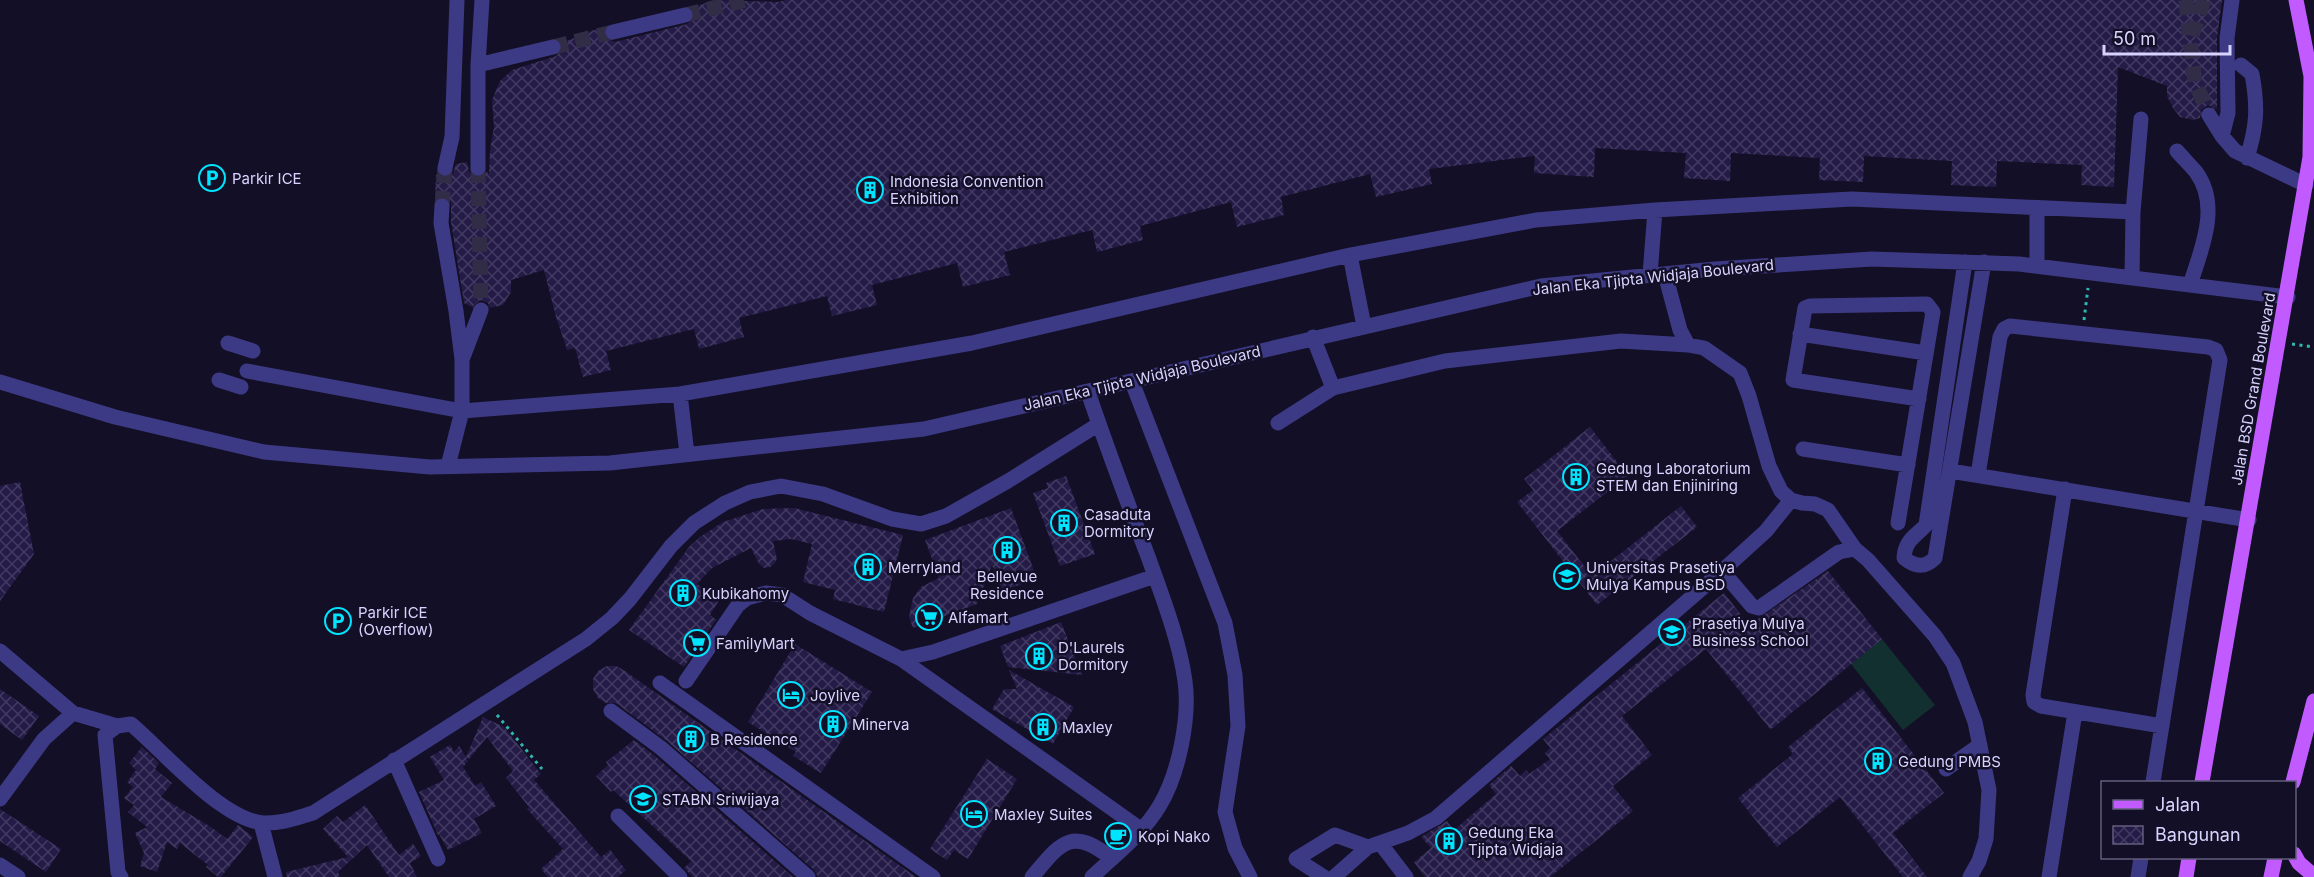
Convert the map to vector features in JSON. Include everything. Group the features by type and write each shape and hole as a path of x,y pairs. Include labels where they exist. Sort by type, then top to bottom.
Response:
{"main road":[{"name":"Jalan BSD Grand Boulevard","path":"2202,781 2288,297 2310,157 2312,76 2296,0"},
{"path":"2294,781 2314,701"},
{"path":"2296,856 2299,863 2314,876"},
{"path":"2186,877 2189,859"},
{"path":"2271,877 2275,859"}],"street":[{"path":"2222,136 2228,114 2228,39 2232,0"},
{"path":"445,168 452,137 454,111 457,2 482,4 478,65 478,168"},
{"path":"613,33 685,15"},
{"path":"478,65 553,47"},
{"path":"2241,65 2252,74 2257,115 2255,132 2247,158"},
{"path":"454,111 478,112"},
{"path":"2209,115 2235,151 2306,185"},
{"path":"2132,278 2133,212 2141,119"},
{"path":"2176,152 2197,174 2206,197 2208,228 2190,285"},
{"path":"247,371 462,411 680,394 972,343 1350,255 1536,220 1655,210 1852,199 2133,212"},
{"path":"442,206 441,224 462,359 462,411 448,466"},
{"path":"2037,208 2037,266"},
{"path":"1655,210 1657,275 1688,345"},
{"path":"1350,255 1364,326"},
{"name":"Jalan Eka Tjipta Widjaja Boulevard","path":"0,382 115,417 264,452 430,466 610,463 924,429 1541,286 1715,269 1872,259 2037,266 2288,297"},
{"path":"1965,262 1926,525 1908,540 1905,549 1904,558 1920,566 1930,563 1935,558 1984,262"},
{"path":"1898,523 1933,312 1927,304 1810,306 1805,308 1793,380 1918,399"},
{"path":"462,359 481,310"},
{"path":"1978,475 2000,337 2004,329 2010,326 2208,347 2216,351 2220,360 2153,781"},
{"path":"1800,334 1926,353"},
{"path":"1313,337 1334,388"},
{"path":"1278,423 1334,388 1445,361 1621,341 1704,348 1740,373 1769,466 1781,491 1791,500 1815,504 1828,510 1855,549 1868,560 1935,636 1953,663 1975,722 1989,790 1986,839 1979,861 1970,877"},
{"path":"228,343 253,351"},
{"path":"219,380 241,387"},
{"path":"1132,382 1224,624 1235,675 1238,726 1225,812 1235,848 1250,877"},
{"path":"1088,392 1177,638 1185,683 1184,729 1176,766 1161,804 1142,830 1092,877"},
{"path":"680,394 687,454"},
{"path":"0,651 73,713 117,726 131,724 208,795 233,812 261,823 279,823 313,813 586,639 612,618 630,599 670,546 694,523 725,503 750,492 781,486 823,494 892,519 921,524 946,516 1099,424"},
{"path":"1803,449 1908,461 1936,460"},
{"path":"1950,471 2249,520"},
{"path":"2065,489 2033,695 2034,702 2041,706 2162,726"},
{"path":"1342,874 1374,845 1436,818 1722,571 1766,531 1791,500"},
{"path":"1722,571 1752,606 1759,608 1839,552 1855,549"},
{"path":"901,659 933,652 1155,576"},
{"path":"686,681 738,605 747,598 766,593 782,595 810,613 901,659 1142,830"},
{"path":"660,683 933,877"},
{"path":"611,711 661,748 808,877"},
{"path":"2049,877 2075,712"},
{"path":"0,799 44,739 73,713"},
{"path":"117,726 105,735 118,872 121,877"},
{"path":"1946,769 1980,745"},
{"path":"394,760 438,859"},
{"path":"618,816 680,877"},
{"path":"261,823 275,877"},
{"path":"1324,877 1296,860 1335,835 1374,845 1406,877"},
{"path":"1032,877 1064,842 1081,840 1112,859"},
{"path":"2138,877 2141,859"},
{"path":"0,865 18,877"}],"path":[{"path":"2084,319 2090,273"},
{"path":"2280,343 2314,347"},
{"path":"486,702 542,769"}],"green space":[{"path":"1882,639 1935,705 1903,730 1851,664"}],"building":[{"name":"Indonesia Convention Exhibition","path":"713,0 778,2 786,0 2222,0 2217,38 2217,109 2208,105 2201,110 2200,118 2193,120 2180,117 2167,96 2167,86 2118,67 2114,187 2081,185 2082,165 1997,161 1996,187 1951,185 1952,161 1864,156 1863,182 1819,180 1820,158 1731,153 1730,181 1684,178 1686,153 1595,148 1594,177 1534,173 1535,156 1429,169 1432,184 1376,197 1370,174 1281,197 1284,215 1237,227 1231,202 1140,226 1143,240 1097,252 1092,230 1004,252 1010,275 963,287 957,263 872,285 877,305 832,316 827,296 739,318 744,337 699,349 694,329 606,351 611,370 583,377 575,348 567,350 544,270 511,280 511,292 503,305 490,308 488,303 480,300 472,307 464,303 451,222 451,202 443,196 437,198 435,194 436,175 448,177 453,174 456,164 467,162 469,172 474,177 479,178 487,172 489,174 494,127 492,100 500,81 512,70 556,56 562,50 562,43 594,30 604,31 606,39 615,42 687,24 694,18 693,8"},
{"path":"1590,427 1628,476 1557,531 1592,576 1681,506 1697,527 1597,605 1517,502 1533,490 1524,479"},
{"name":"Casaduta Dormitory","path":"1066,476 1095,554 1060,566 1033,493 1048,488 1046,483"},
{"path":"20,482 34,554 0,601 0,486"},
{"name":"Kubikahomy","path":"794,508 903,535 884,612 833,599 835,590 803,582 812,544 791,539 773,541 777,559 770,567 764,568 759,564 751,548 712,568 697,584 720,599 710,615 716,620 684,667 629,630 689,547 700,537 723,522 763,509"},
{"path":"1011,508 1037,579 1002,591 992,565 977,604 913,628 909,617 913,598 921,587 939,578 925,540"},
{"path":"1828,571 1882,639 1773,728 1770,729 1706,649 1622,716 1652,755 1613,786 1633,811 1550,877 1425,877 1414,862 1431,848 1421,837 1447,821 1454,830 1496,794 1489,785 1511,766 1520,776 1526,770 1529,774 1550,759 1545,753 1550,748 1543,739 1724,593 1749,625"},
{"name":"D'Laurels Dormitory","path":"1061,622 1082,675 1008,667 1000,646"},
{"path":"795,644 872,692 821,773 793,756 796,752 748,722"},
{"name":"B Residence","path":"607,666 616,666 625,671 916,877 818,877 814,870 667,741 616,703 606,703 598,698 593,689 593,679 598,671"},
{"name":"Maxley","path":"1009,670 1074,707 1053,744 992,709 1004,689 1017,689"},
{"path":"1862,688 1944,793 1893,833 1927,877 1903,877 1840,797 1777,847 1738,798 1793,754 1788,747"},
{"path":"0,689 39,716 22,740 0,724"},
{"path":"483,717 504,727 541,774 534,780 601,857 610,850 626,870 618,877 548,877 541,869 563,849 527,809 529,807 506,778 513,771 487,737 469,759 466,757"},
{"path":"634,740 793,877 693,877 684,868 691,861 613,790 611,792 596,776 608,765 606,762"},
{"path":"450,745 454,752 459,746 468,761 463,767 475,786 481,782 496,806 474,819 482,833 448,850 438,835 419,792 444,780 430,757"},
{"path":"142,747 159,763 155,769 172,783 161,797 227,839 238,825 253,837 221,877 218,877 206,867 208,865 180,843 177,849 167,842 157,872 140,866 144,853 135,833 147,827 128,812 134,805 124,798 133,787 127,782 136,770 129,763"},
{"name":"Maxley Suites","path":"987,759 1017,779 968,859 954,850 947,860 930,849"},
{"path":"365,805 399,855 413,844 421,856 410,863 417,877 389,877 367,845 338,872 340,877 287,877 286,872 348,857 323,829 337,816 343,822"},
{"path":"0,809 61,849 46,872 0,841"}],"tunnel":[{"path":"685,15 746,0"},
{"path":"2186,0 2189,35"},
{"path":"2204,0 2190,41 2195,82 2209,115"},
{"path":"553,47 613,32"},
{"path":"442,206 445,168"},
{"path":"478,168 481,310"}],"place":[{"name":"Parkir ICE","path":"212,178"},
{"name":"Indonesia Convention Exhibition","path":"870,190"},
{"name":"Gedung Laboratorium STEM dan Enjiniring","path":"1576,477"},
{"name":"Casaduta Dormitory","path":"1064,523"},
{"name":"Bellevue Residence","path":"1007,550"},
{"name":"Merryland","path":"868,567"},
{"name":"Universitas Prasetiya Mulya Kampus BSD","path":"1567,576"},
{"name":"Kubikahomy","path":"683,593"},
{"name":"Alfamart","path":"929,617"},
{"name":"Parkir ICE (Overflow)","path":"338,621"},
{"name":"Prasetiya Mulya Business School","path":"1672,632"},
{"name":"FamilyMart","path":"697,643"},
{"name":"D'Laurels Dormitory","path":"1039,656"},
{"name":"Joylive","path":"791,695"},
{"name":"Minerva","path":"833,724"},
{"name":"Maxley","path":"1043,727"},
{"name":"B Residence","path":"691,739"},
{"name":"Gedung PMBS","path":"1878,761"},
{"name":"STABN Sriwijaya","path":"643,799"},
{"name":"Maxley Suites","path":"974,814"},
{"name":"Kopi Nako","path":"1118,836"},
{"name":"Gedung Eka Tjipta Widjaja","path":"1449,841"}]}
